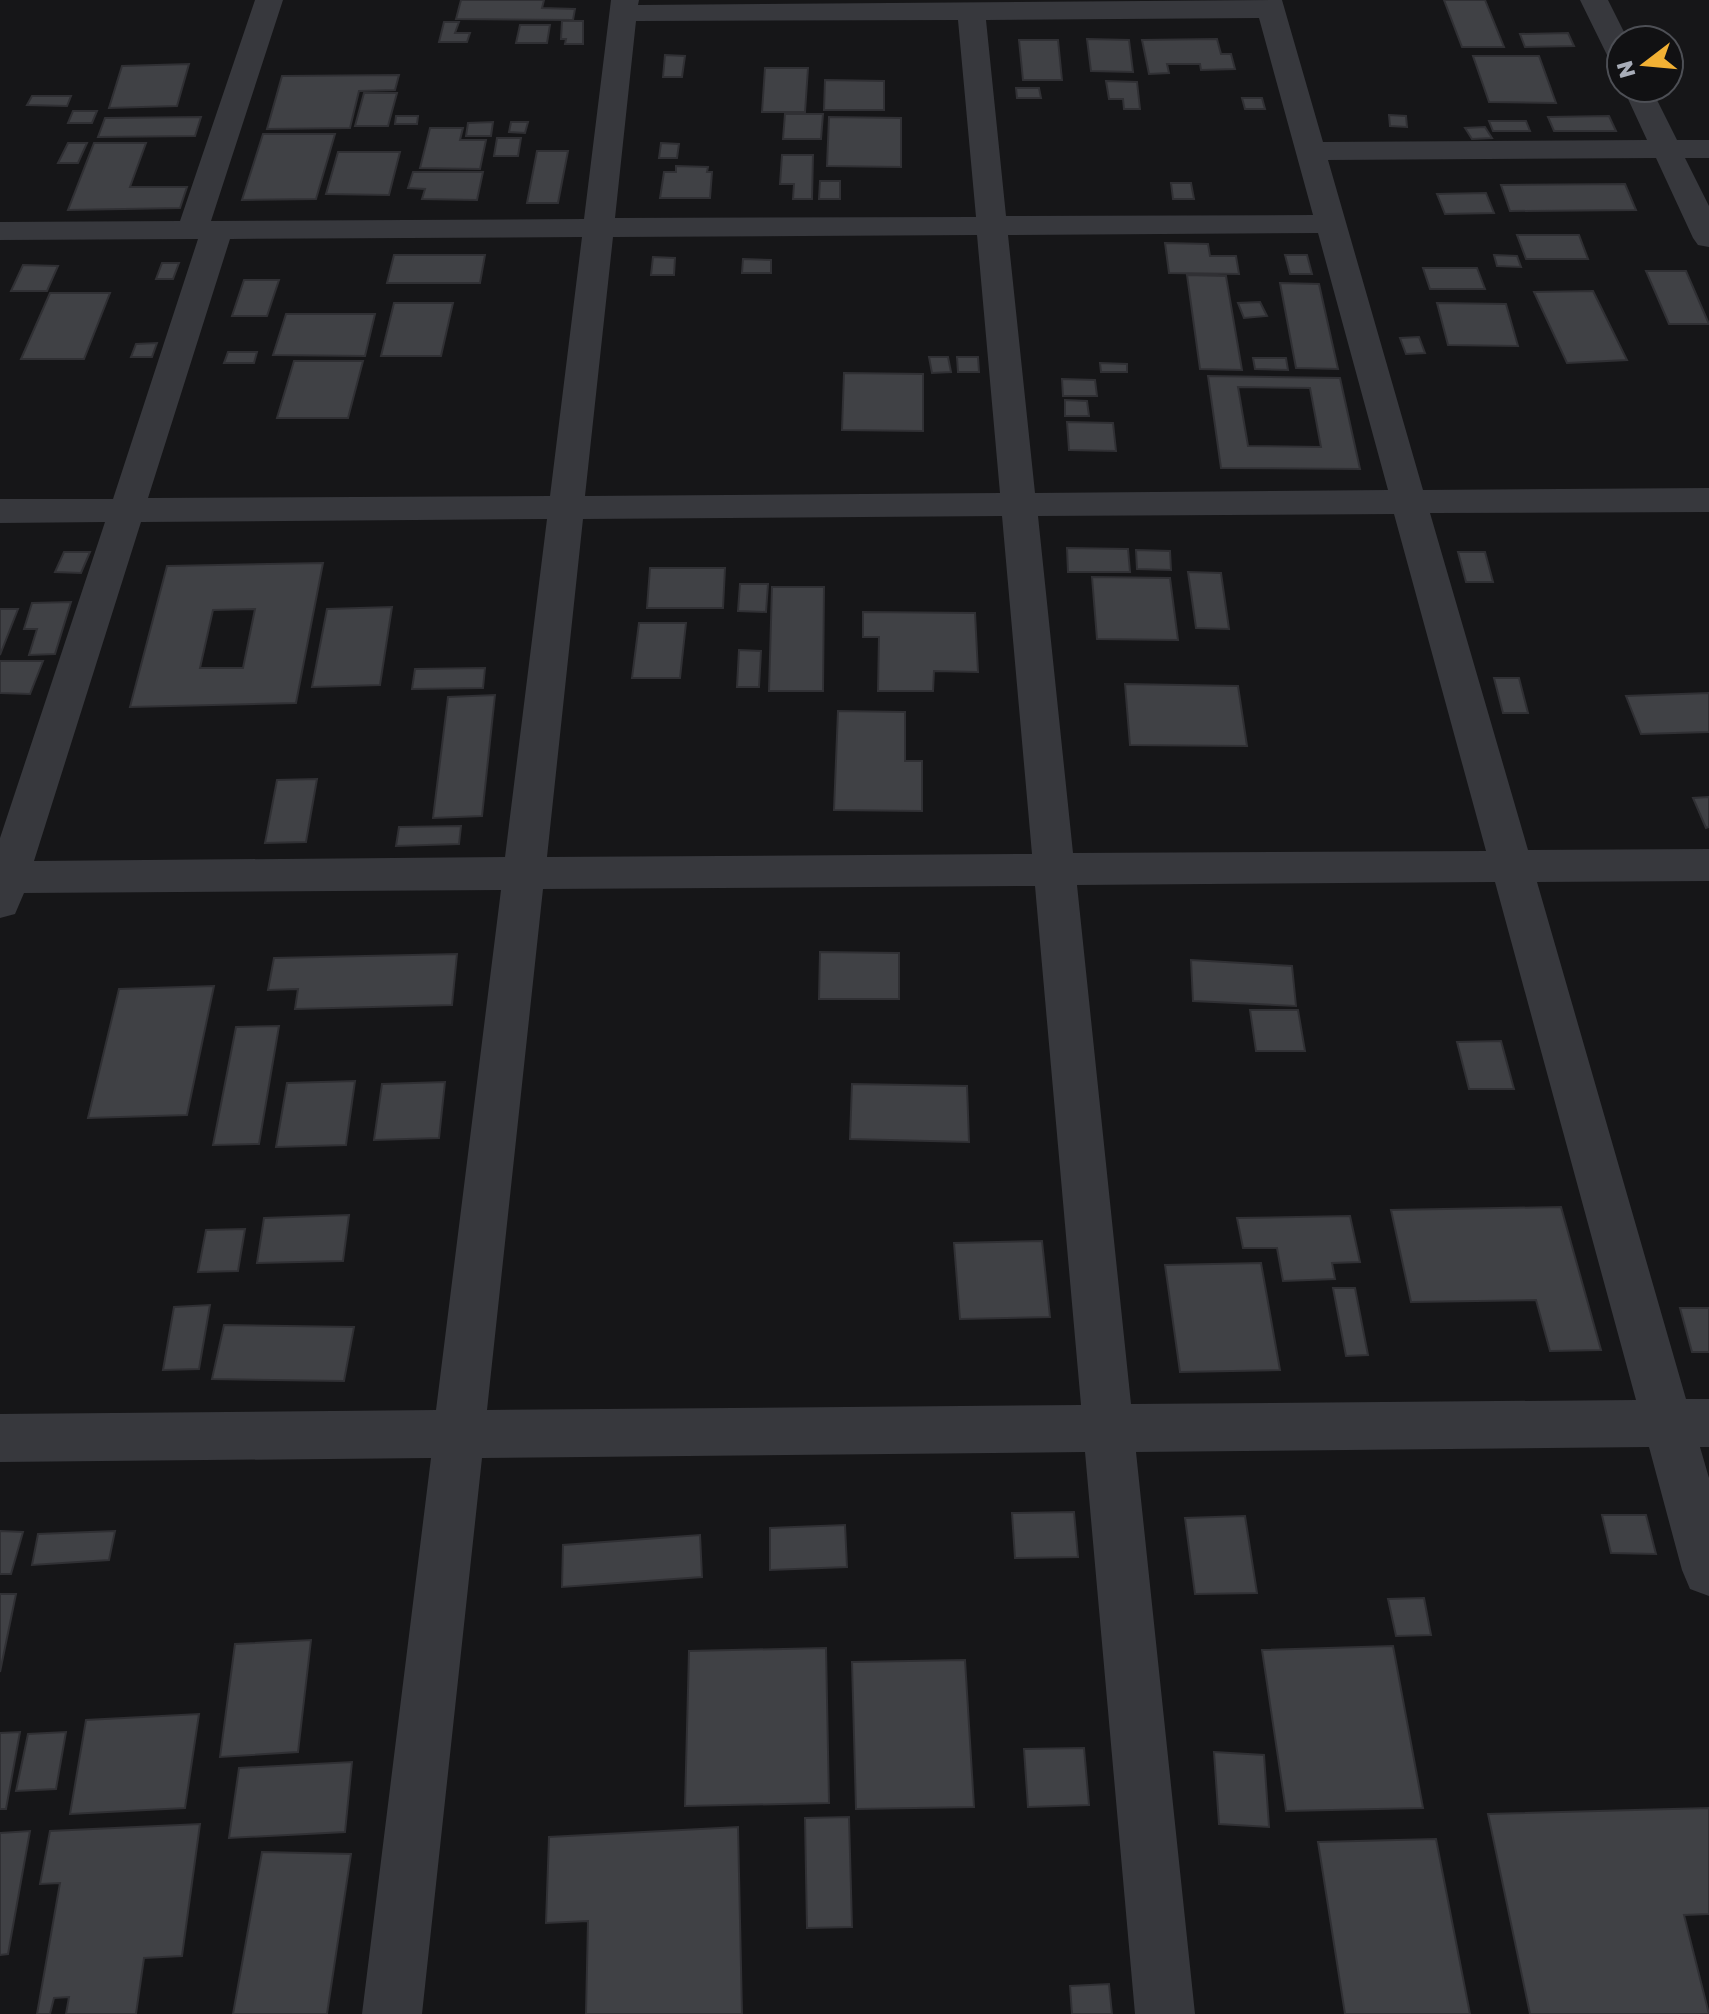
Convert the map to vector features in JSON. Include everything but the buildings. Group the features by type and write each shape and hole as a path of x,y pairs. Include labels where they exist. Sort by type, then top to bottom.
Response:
{"street":[{"path":"269,0 127,510 3,886 524,873 1709,865"},
{"path":"1594,0 1606,24"},
{"path":"392,2014 624,6 1270,5 1512,866 1688,1423 1709,1570"},
{"path":"970,6 1165,2014"},
{"path":"1645,104 1709,238"},
{"path":"1311,151 1709,149"},
{"path":"0,231 1331,224"},
{"path":"0,511 1709,500"},
{"path":"0,1438 1688,1423"}]}
